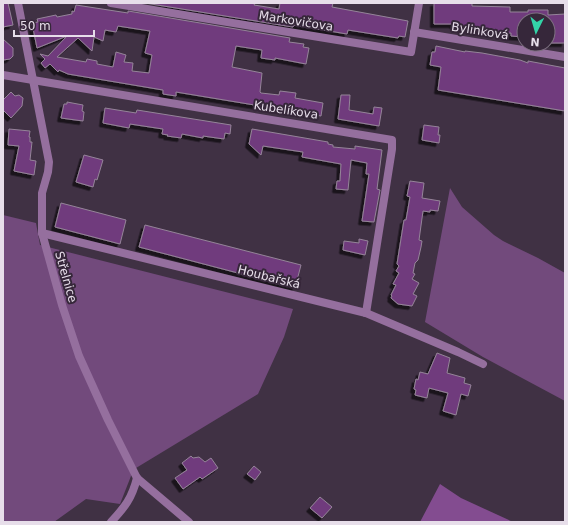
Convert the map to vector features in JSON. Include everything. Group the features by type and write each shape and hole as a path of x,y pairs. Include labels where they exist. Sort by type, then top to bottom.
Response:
{"street":[{"name":"Střelnice","path":"18,3 50,162 42,193 42,233 62,305 79,356 108,420 137,478 189,522"},
{"name":"Markovičova","path":"111,3 410,52 414,32"},
{"path":"414,32 419,3"},
{"name":"Bylinková","path":"414,32 565,57"},
{"name":"Kubelíkova","path":"3,75 392,140 392,149 366,313"},
{"name":"Houbařská","path":"42,233 366,313 458,352 482,364"},
{"path":"111,522 125,508 134,491 137,478"}],"shaded area":[{"path":"450,188 462,207 494,235 565,273 565,401 483,357 425,322"},
{"path":"3,215 36,223 40,245 293,309 284,337 258,394 136,468 131,476 120,504 86,499 54,522 3,522"},
{"path":"440,484 461,498 513,522 420,522"}],"building":[{"path":"3,3 8,3 13,25 3,27"},
{"path":"145,3 255,3 254,5 279,9 280,3 333,3 332,7 408,21 405,37 399,36 398,38 348,30 347,34 294,25 293,27"},
{"path":"434,3 472,3 472,6 510,7 510,12 516,12 516,36 511,36 511,33 499,34 499,32 491,32 491,30 472,30 472,27 461,28 460,24 434,24"},
{"path":"76,5 128,13 128,11 290,38 289,42 304,44 303,47 309,48 306,64 275,58 275,60 261,58 262,50 236,46 232,67 262,73 261,93 279,95 280,91 296,93 295,98 323,103 321,116 176,92 176,96 163,94 163,90 68,74 59,70 58,72 50,64 45,68 41,63 45,59 40,54 48,56 67,36 37,48 32,23 38,22 37,19 56,15 57,17 72,14 72,11 74,12","holes":["118,26 150,31 145,53 152,55 149,73 132,71 133,63 124,62 126,55 116,52 113,67 97,64 97,61 87,59 86,62 57,57 78,38 92,51 94,37 103,41 105,30 116,32"]},
{"path":"528,10 548,10 548,12 528,12"},
{"path":"565,14 565,43 556,43 556,15"},
{"path":"3,39 13,48 13,56 10,59 3,60"},
{"path":"436,46 520,60 528,63 528,61 565,68 565,111 438,90 441,67 430,65 432,52 435,52"},
{"path":"11,92 15,96 19,95 23,98 22,106 11,118 3,110 3,100"},
{"path":"341,95 350,95 349,110 373,114 374,107 382,108 379,126 338,119"},
{"path":"67,102 83,105 83,121 61,118 64,104 67,104"},
{"path":"105,108 136,113 137,110 231,125 230,134 225,133 224,139 203,136 203,138 182,134 181,138 162,134 163,129 130,124 129,128 103,123"},
{"path":"424,125 439,127 439,143 422,140"},
{"path":"9,129 30,131 29,137 30,142 32,142 30,160 36,161 34,175 14,171 19,146 8,145"},
{"path":"252,129 328,142 328,144 333,145 333,147 355,149 355,146 382,150 377,189 380,190 374,222 362,221 369,174 366,174 367,163 351,160 348,190 336,189 337,181 340,181 341,164 302,157 303,152 263,146 261,155 249,144"},
{"path":"84,155 103,160 97,180 95,179 93,187 76,182"},
{"path":"410,181 424,183 422,198 440,201 438,211 423,211 419,240 422,241 418,260 415,263 413,273 415,274 412,279 419,283 413,294 417,296 412,306 398,304 391,298 396,285 393,284 399,273 396,271 399,266 397,264 404,220 406,220 410,197 407,196"},
{"path":"61,203 126,220 120,244 55,227"},
{"path":"145,225 301,265 295,288 139,247"},
{"path":"359,239 368,241 365,255 343,250 344,241 359,243"},
{"path":"437,353 450,358 447,373 465,378 464,383 471,385 468,396 461,394 456,415 443,411 448,393 429,388 427,398 415,395 416,390 414,389 416,379 418,380 420,372 428,374"},
{"path":"191,456 193,458 199,457 205,462 211,458 218,468 202,479 200,477 183,489 175,478 187,470 182,463"},
{"path":"254,466 261,472 255,480 247,474"},
{"path":"320,497 332,507 322,518 310,508"}]}
